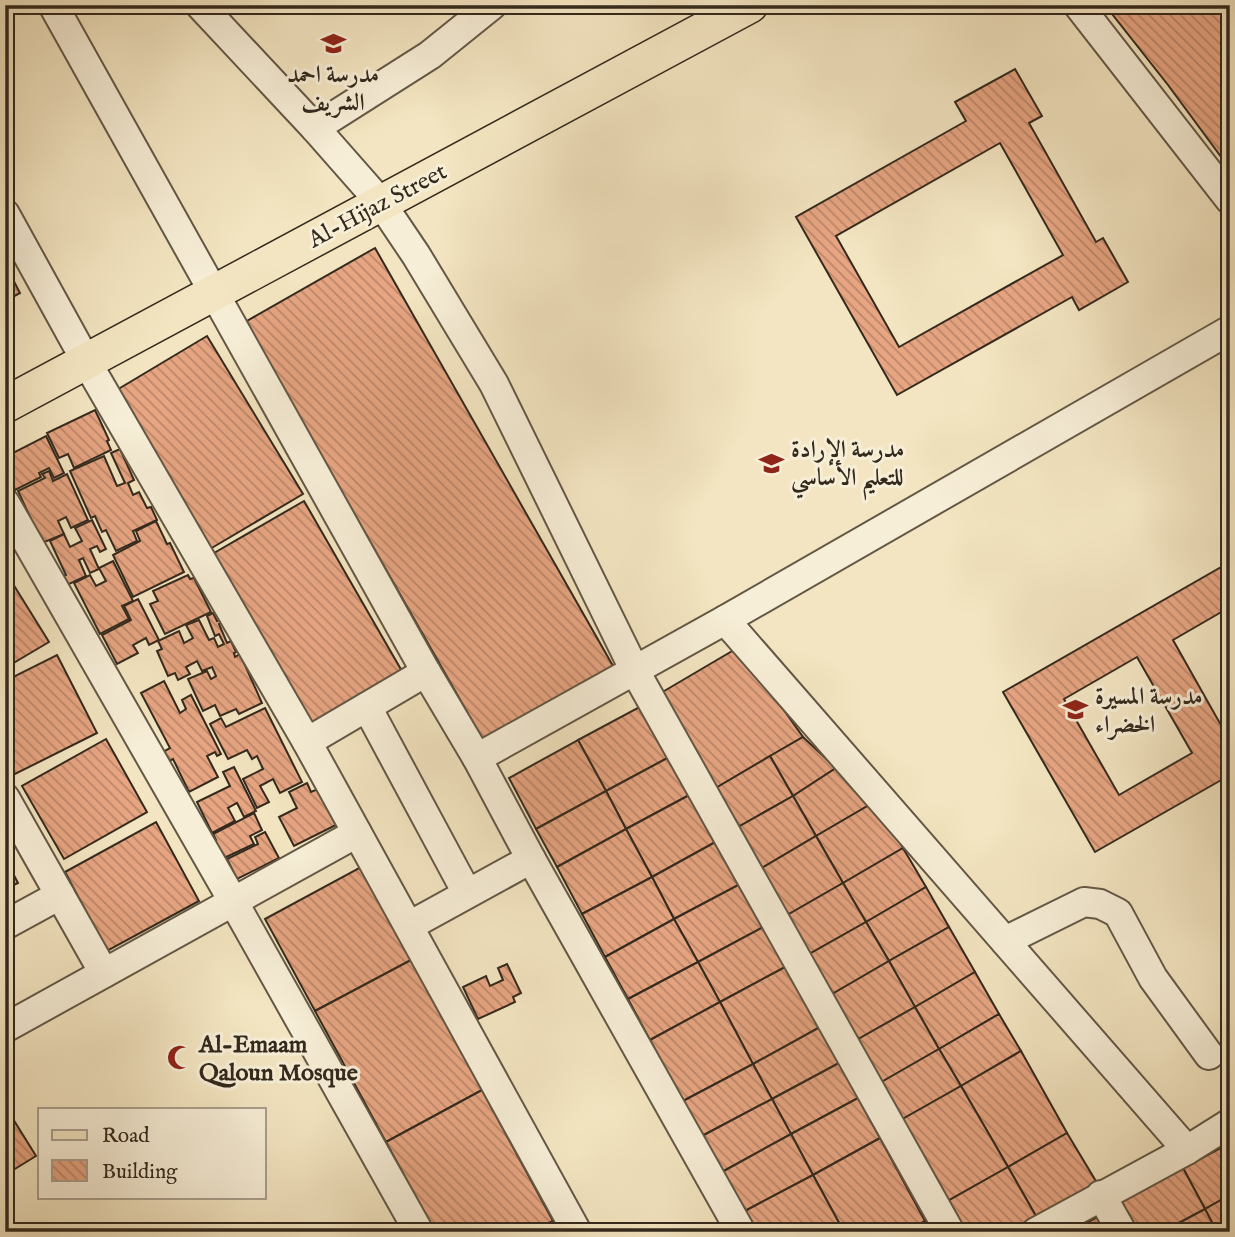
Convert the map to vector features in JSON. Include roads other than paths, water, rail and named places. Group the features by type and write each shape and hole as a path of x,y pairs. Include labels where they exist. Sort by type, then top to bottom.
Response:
{"main road":[{"name":"Al-Hijaz Street","path":"5,405 750,5"}],"street":[{"path":"53,5 741,1232"},
{"path":"200,5 381,203 416,255 494,384 635,671 950,1232"},
{"path":"315,128 430,55 492,5"},
{"path":"1078,5 1230,201"},
{"path":"5,214 86,361 307,742 576,1232"},
{"path":"477,758 725,620 1230,330"},
{"path":"5,503 419,1232"},
{"path":"725,620 1187,1150"},
{"path":"307,742 426,671"},
{"path":"367,707 467,893"},
{"path":"5,798 104,973"},
{"path":"5,1028 357,833"},
{"path":"409,926 531,859"},
{"path":"5,925 60,895"},
{"path":"1004,941 1084,902 1100,904 1118,913 1153,978 1209,1055"},
{"path":"1035,1232 1187,1150 1230,1123"},
{"path":"1101,1195 1122,1232"}],"place":[{"name":"مدرسة احمد الشريف","path":"333,43"},
{"name":"مدرسة الإرادة للتعليم الأساسي","path":"771,463"},
{"name":"مدرسة المسيرة الخضراء","path":"1075,710"},
{"name":"Al-Emaam Qaloun Mosque","path":"179,1058"}]}
